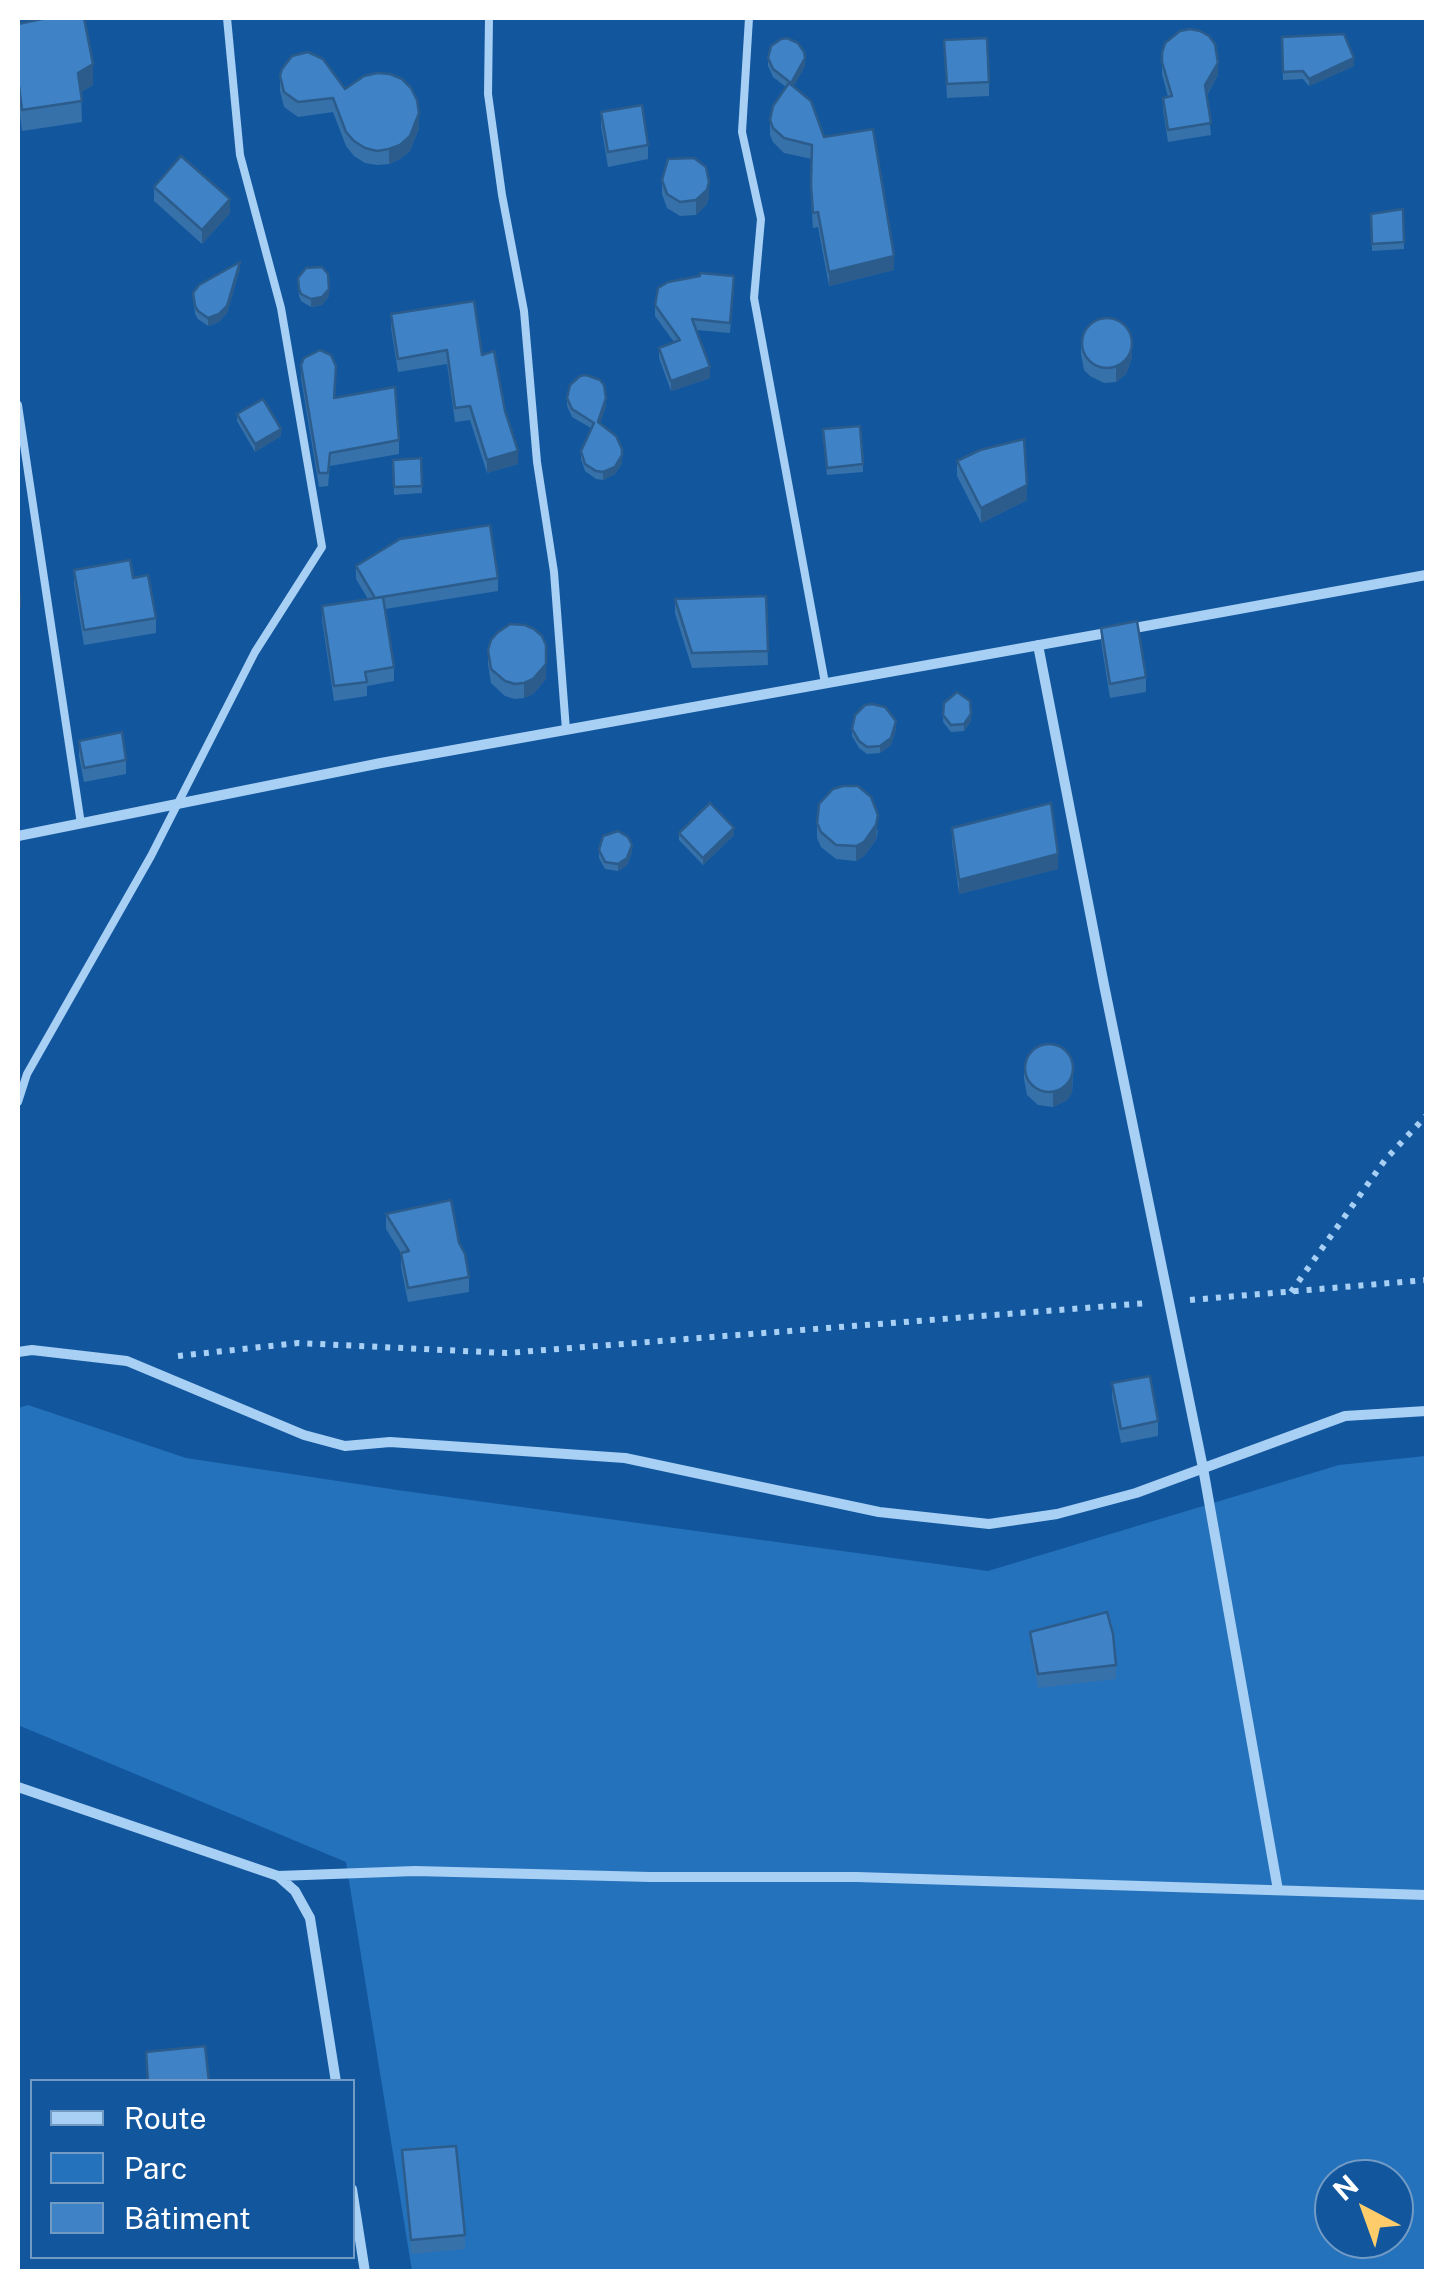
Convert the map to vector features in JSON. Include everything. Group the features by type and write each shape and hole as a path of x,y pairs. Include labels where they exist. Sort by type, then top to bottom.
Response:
{"street":[{"path":"18,836 381,763 1426,575"},
{"path":"1038,645 1203,1468 1278,1890"},
{"path":"18,1352 32,1350 128,1361 304,1434 345,1446 390,1442 625,1458 880,1512 989,1524 1057,1514 1136,1493 1345,1416 1426,1410"},
{"path":"18,1787 278,1876 415,1871 857,1878 1426,1896"},
{"path":"278,1876 295,1891 310,1918 336,2079"},
{"path":"355,2208 365,2272"}],"lane":[{"path":"18,1102 27,1074 151,856 256,652 322,547 281,308 240,155 227,18"},
{"path":"488,18 488,94 524,311 537,462 554,572 566,730"},
{"path":"749,18 742,132 761,218 754,298 824,684"},
{"path":"18,405 81,824"}],"path":[{"path":"1291,1292 1385,1160 1426,1116"},
{"path":"128,1361 298,1344 507,1353 1426,1280"}],"green space":[{"path":"28,1405 186,1458 988,1571 1339,1465 1426,1456 1426,2271 412,2271 346,1862 18,1725 18,1408"}],"building":[{"path":"47,18 84,18 93,64 78,73 82,101 22,110 18,24"},
{"path":"1190,29 1209,36 1215,44 1218,63 1205,85 1211,123 1168,130 1163,98 1172,96 1162,53 1165,43 1180,31"},
{"path":"1344,34 1354,58 1309,79 1303,71 1283,72 1282,37"},
{"path":"787,38 798,43 805,58 791,83 773,69 768,58 771,46"},
{"path":"987,38 989,82 947,84 944,40"},
{"path":"308,52 323,59 345,89 364,76 377,73 402,79 417,100 419,113 410,136 389,149 365,148 346,132 333,98 298,102 284,92 282,69 292,56"},
{"path":"789,83 811,101 824,137 873,129 894,256 829,272 818,212 813,213 812,145 784,138 770,120 773,106"},
{"path":"642,105 648,145 608,152 601,112"},
{"path":"181,156 230,199 202,230 154,187"},
{"path":"694,158 706,167 707,190 696,200 680,202 667,194 662,180 668,159"},
{"path":"1403,209 1404,242 1372,244 1371,214"},
{"path":"240,262 227,306 208,318 198,311 193,293 199,285"},
{"path":"322,267 328,274 329,289 322,297 311,299 301,294 298,278 306,268"},
{"path":"700,273 734,276 730,323 692,319 710,367 671,381 659,348 680,340 655,305 658,288"},
{"path":"474,301 482,355 494,351 505,411 518,451 487,460 470,406 455,408 447,350 398,359 391,314"},
{"path":"1107,318 1125,325 1132,343 1125,361 1107,368 1089,361 1082,343 1089,325"},
{"path":"320,350 331,355 336,366 334,398 395,387 399,440 330,453 328,473 319,473 301,365 304,358"},
{"path":"586,375 604,385 606,398 598,422 616,436 622,449 615,467 603,472 585,464 581,451 594,423 572,409 567,398 570,385"},
{"path":"263,399 281,429 255,444 237,414"},
{"path":"860,426 863,464 827,468 823,429"},
{"path":"1024,439 1027,485 981,508 957,461 980,450"},
{"path":"421,458 422,486 394,487 393,460"},
{"path":"490,525 498,578 375,598 356,566 400,539"},
{"path":"130,560 133,578 148,575 156,618 84,630 74,570"},
{"path":"766,596 768,651 692,653 675,599"},
{"path":"383,597 394,667 365,672 367,682 334,686 322,606"},
{"path":"1137,621 1146,677 1110,684 1101,628"},
{"path":"510,624 534,629 546,645 546,664 524,683 505,681 491,669 491,640"},
{"path":"957,692 970,701 971,714 964,724 951,725 943,715 944,703"},
{"path":"872,704 885,707 896,721 891,738 880,746 867,747 852,729 855,715"},
{"path":"122,732 126,760 84,768 79,741"},
{"path":"858,786 871,797 878,815 864,842 856,846 836,845 817,823 819,804 833,789"},
{"path":"710,803 734,828 703,858 679,833"},
{"path":"1051,803 1058,854 959,880 952,828"},
{"path":"618,831 632,845 627,858 618,864 605,862 599,850 603,836"},
{"path":"1049,1044 1066,1051 1073,1068 1066,1085 1049,1092 1032,1085 1025,1068 1032,1051"},
{"path":"451,1200 469,1277 408,1288 401,1253 409,1251 386,1214"},
{"path":"1150,1376 1158,1421 1121,1429 1112,1383"},
{"path":"1107,1612 1116,1665 1038,1674 1030,1632"},
{"path":"205,2046 209,2079 148,2079 146,2052"},
{"path":"456,2146 465,2235 411,2240 402,2150"}]}
